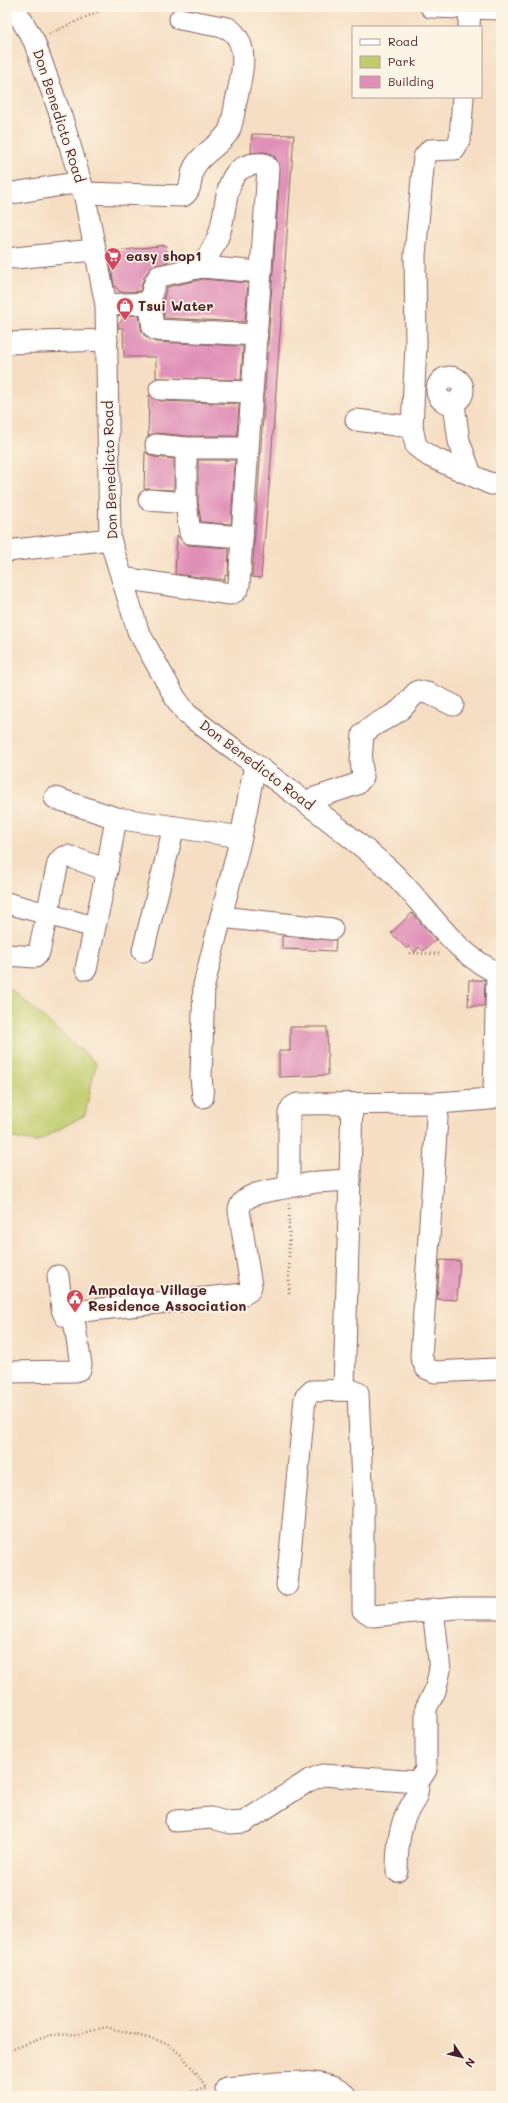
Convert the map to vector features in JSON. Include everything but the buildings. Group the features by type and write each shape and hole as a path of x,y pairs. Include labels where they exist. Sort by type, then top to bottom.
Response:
{"street":[{"name":"Don Benedicto Road","path":"14,7 34,41 63,122 83,188 106,305 110,540 138,631 176,699 187,714 306,801 386,866 467,954 499,973"},
{"path":"431,7 470,18 501,9"},
{"path":"7,194 83,188 183,196 189,190 196,164 228,131 243,69 242,48 234,32 228,28 180,19"},
{"path":"464,98 460,139 455,149 430,150 424,157 415,255 416,345 412,427 416,446 429,456 491,484 501,483"},
{"path":"122,578 230,594 236,591 239,586 251,392 258,335 268,168 264,164 250,163 238,169 231,181 220,232 202,266"},
{"path":"15,258 94,250"},
{"path":"258,335 156,330 153,327 149,302 154,283 159,276 202,266 261,272"},
{"path":"106,305 149,302"},
{"path":"7,343 106,340"},
{"path":"160,390 251,392"},
{"path":"454,404 459,441 471,474"},
{"path":"356,420 412,427"},
{"path":"156,445 186,448 247,448"},
{"path":"186,448 186,503 190,533 242,538"},
{"path":"149,500 186,503"},
{"path":"7,550 110,540"},
{"path":"306,801 357,784 363,777 362,761 364,734 373,724 400,710 418,691 430,694 453,705"},
{"path":"203,1097 201,1077 204,985 241,837 255,765"},
{"path":"55,798 116,818 241,837"},
{"path":"86,970 107,870 116,818"},
{"path":"143,951 174,827"},
{"path":"7,955 35,957 39,952 58,864 62,858 68,856 107,870"},
{"path":"7,903 9,902 94,927"},
{"path":"221,918 332,930"},
{"path":"290,1187 288,1113 292,1107 297,1104 438,1103 490,1099 494,1092 499,973"},
{"path":"438,1103 421,1357 426,1368 436,1372 496,1369"},
{"path":"344,1390 352,1104"},
{"path":"7,1372 75,1371 80,1369 74,1320 77,1314 82,1311 244,1294 249,1291 251,1286 239,1210 240,1203 247,1197 290,1187 317,1182 350,1180"},
{"path":"58,1276 62,1309 65,1316 74,1320"},
{"path":"287,1585 305,1398 312,1391 351,1390 358,1393 363,1505 364,1610 373,1616 433,1609 501,1608"},
{"path":"397,1871 397,1856 403,1822 416,1801 418,1782 426,1770 426,1708 435,1691 440,1670 433,1609"},
{"path":"176,1821 211,1818 230,1823 244,1822 308,1781 322,1775 418,1782"},
{"path":"216,2088 305,2081 325,2084 342,2091 346,2096"}],"path":[{"path":"34,41 106,8"},
{"path":"410,953 467,954"},
{"path":"289,1293 290,1187"},
{"path":"10,2050 51,2036 80,2034 106,2028 167,2043 216,2088"},
{"path":"174,2096 216,2088"}],"green space":[{"path":"7,986 96,1063 85,1115 36,1142 7,1137"}],"place":[{"name":"easy shop1","path":"113,271"},
{"name":"Tsui Water","path":"125,321"},
{"name":"Ampalaya Village Residence Association","path":"75,1313"}]}
